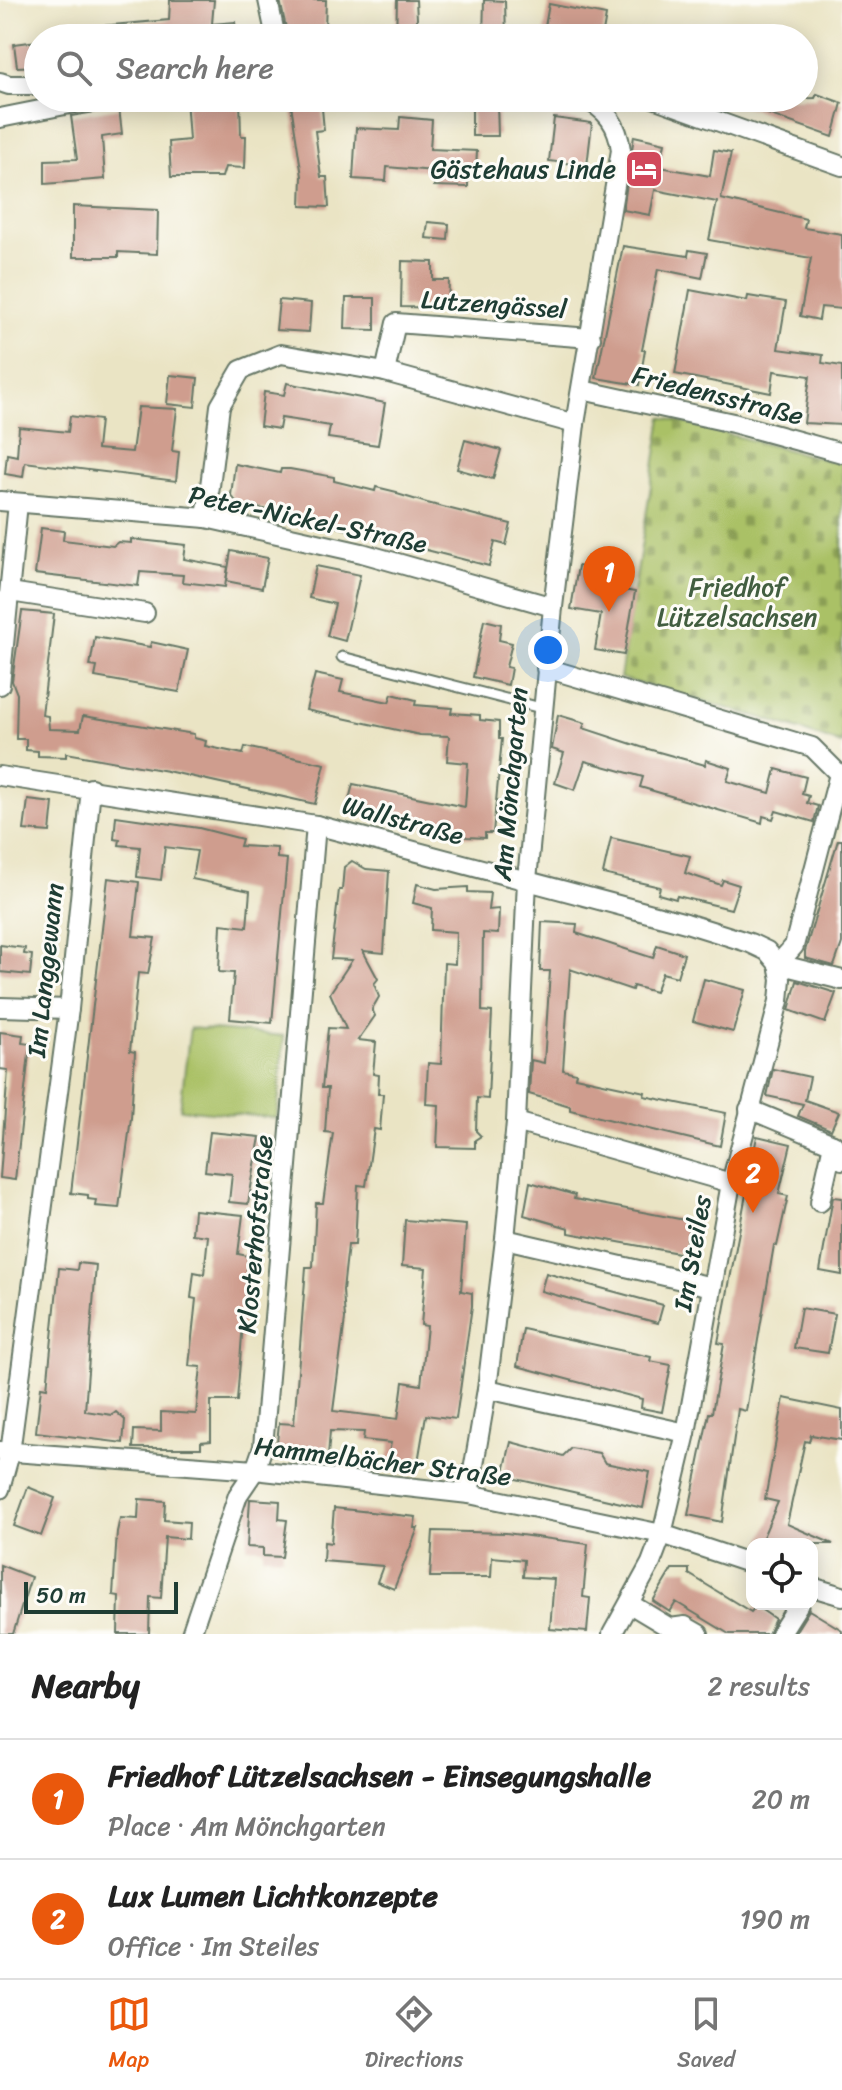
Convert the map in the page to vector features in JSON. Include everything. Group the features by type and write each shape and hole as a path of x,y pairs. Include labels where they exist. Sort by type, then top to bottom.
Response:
{"street":[{"path":"268,0 273,24"},
{"path":"0,82 24,85"},
{"path":"0,118 30,112"},
{"name":"Am Mönchgarten","path":"469,1494 487,1389 516,1122 527,880 541,708 575,424 621,150 618,130 603,112"},
{"path":"692,112 842,166"},
{"name":"Lutzengässel","path":"385,372 396,323 591,338"},
{"path":"206,518 220,406 241,370 281,354 385,372 575,424"},
{"name":"Friedensstraße","path":"582,390 733,423 842,453"},
{"path":"0,685 10,592 9,502"},
{"name":"Peter-Nickel-Straße","path":"9,502 206,518 362,553 553,607"},
{"path":"10,592 145,613"},
{"path":"546,668 812,747 840,776 794,946 778,964 842,980"},
{"name":"Wallstraße","path":"0,776 316,825 750,943 767,951 778,964"},
{"name":"Im Langgewann","path":"0,1489 69,1009 91,788"},
{"name":"Klosterhofstraße","path":"191,1634 238,1495 255,1470 263,1447 316,825"},
{"name":"Im Steiles","path":"612,1634 630,1604 662,1534 686,1433 731,1183 779,1001 781,979 778,964"},
{"path":"0,1007 69,1009"},
{"path":"749,1109 837,1152 820,1202"},
{"path":"516,1122 731,1183"},
{"path":"505,1239 712,1287"},
{"path":"487,1389 686,1433"},
{"name":"Hammelbächer Straße","path":"5,1452 255,1470 469,1494 662,1534 708,1546 746,1562"},
{"path":"818,1589 842,1596"},
{"path":"630,1604 670,1628 685,1626 699,1634"},
{"path":"780,1634 795,1610"}],"lane":[{"path":"342,657 541,708"}],"green space":[{"name":"Friedhof Lützelsachsen","path":"662,417 842,464 842,744 620,678"},
{"path":"190,1028 284,1036 277,1118 180,1109"}],"building":[{"path":"170,0 214,0 212,24 124,24 169,20"},
{"path":"280,0 326,0 325,24 285,24"},
{"path":"397,0 416,0 417,24 396,24"},
{"path":"484,0 505,1 506,24 483,24"},
{"path":"549,4 606,15 604,24 545,24"},
{"path":"24,43 24,67 17,67 14,44"},
{"path":"818,94 842,103 833,137 762,112 818,112"},
{"path":"119,112 122,134 102,137 105,179 45,184 45,160 77,159 71,116"},
{"path":"187,112 240,112 241,136 246,136 245,168 225,167 222,177 171,177 169,142 189,140"},
{"path":"292,112 322,112 324,130 315,131 321,177 327,177 329,207 301,206 302,176"},
{"path":"472,112 497,112 498,136 472,136"},
{"path":"400,117 432,120 430,149 477,151 476,168 468,168 468,187 434,186 434,171 387,167 386,181 353,179 356,128 399,130"},
{"path":"554,118 592,123 587,166 549,161"},
{"path":"634,136 665,143 660,167 710,176 714,150 731,153 721,199 806,219 804,228 842,234 842,309 821,307 819,320 800,316 811,258 709,240 717,202 655,190 650,215 623,210"},
{"path":"73,206 158,210 157,254 118,252 118,257 73,257"},
{"path":"428,222 449,224 448,240 426,238"},
{"path":"623,246 688,256 689,250 707,253 702,278 658,269 642,350 645,350 639,385 596,378"},
{"path":"402,261 433,262 433,280 449,280 448,308 401,307"},
{"path":"690,290 747,301 748,296 786,302 778,349 823,355 822,363 842,366 842,425 804,423 810,376 774,371 771,393 675,374"},
{"path":"346,298 375,298 375,330 345,329"},
{"path":"279,300 311,303 309,332 276,330"},
{"path":"170,375 198,378 195,407 167,404"},
{"path":"287,383 385,403 378,445 328,438 330,426 301,421 281,418 279,429 260,426 264,392 284,395"},
{"path":"138,407 177,409 172,451 179,452 176,481 25,462 23,477 5,474 7,454 17,456 19,427 68,432 70,416 100,420 97,449 132,452"},
{"path":"465,440 501,450 493,479 457,469"},
{"path":"235,464 280,473 281,469 290,469 334,477 334,481 375,491 376,487 397,492 427,503 511,524 506,545 495,542 489,566 333,526 334,523 238,504 231,495"},
{"path":"41,528 64,531 63,540 113,546 118,542 131,543 131,539 186,545 184,559 228,567 225,587 182,582 183,575 140,572 138,586 35,574"},
{"path":"231,551 268,558 262,588 226,581"},
{"path":"316,566 360,575 345,641 327,636 335,604 309,598"},
{"path":"578,566 609,572 606,587 635,592 624,655 595,650 601,614 571,609"},
{"path":"22,611 54,614 42,715 48,716 49,729 80,730 83,716 194,734 194,738 206,741 205,746 243,754 245,747 325,764 315,804 167,771 66,753 66,757 38,756 38,751 26,750 26,739 16,739 17,694 12,681"},
{"path":"484,620 501,624 499,640 512,643 506,667 511,668 508,685 473,677"},
{"path":"95,637 150,647 151,642 188,650 179,692 95,677 97,667 90,666"},
{"path":"315,674 343,680 340,692 389,702 392,694 416,700 415,705 452,708 451,713 480,715 480,720 499,722 499,739 502,739 493,833 485,833 485,838 467,837 347,808 353,784 465,807 468,763 447,761 449,736 420,735 306,710"},
{"path":"558,715 585,723 583,728 641,747 705,765 706,760 731,768 727,781 770,793 776,769 806,777 802,794 809,796 807,803 818,806 814,822 776,811 773,819 763,816 762,823 640,787 643,777 585,761 575,790 555,783 564,753 552,749"},
{"path":"28,800 53,803 50,832 24,830"},
{"path":"116,816 199,828 242,839 240,846 277,848 277,858 287,859 272,1023 230,1019 234,973 219,972 221,924 247,927 250,891 192,879 197,851 165,847 161,880 137,877 140,847 119,845 120,840 114,839"},
{"path":"611,838 690,856 685,873 721,885 723,880 739,885 731,909 677,896 676,899 658,894 660,887 603,874"},
{"path":"838,840 842,840 842,943 834,966 805,958 805,951"},
{"path":"352,861 366,869 389,871 384,953 363,951 378,979 374,984 379,997 372,1009 375,1016 358,1040 376,1042 373,1074 379,1075 378,1094 383,1094 380,1130 374,1129 366,1186 358,1185 355,1245 348,1245 343,1290 345,1319 333,1411 398,1419 403,1382 421,1385 427,1326 421,1325 426,1268 402,1266 405,1220 466,1225 461,1291 472,1293 472,1306 456,1419 426,1415 417,1468 387,1462 391,1443 363,1440 364,1432 330,1431 328,1456 276,1452 279,1423 294,1424 306,1267 313,1267 316,1203 323,1203 333,1133 325,1132 328,1088 322,1088 328,1028 346,1029 330,993 352,960 331,959 339,890 342,890 344,867"},
{"path":"108,878 139,882 133,936 155,938 148,974 138,973 130,1051 135,1052 131,1118 119,1208 95,1206 96,1200 88,1199 88,1195 71,1193"},
{"path":"417,884 436,889 468,887 468,892 490,893 488,910 499,909 498,934 483,933 482,1011 492,1012 488,1099 477,1098 476,1131 481,1136 475,1140 475,1148 437,1147 439,1105 426,1104 428,1063 441,1064 444,963 455,964 456,932 431,930 432,908 413,903"},
{"path":"542,922 577,924 576,933 653,958 657,945 684,954 677,977 662,973 655,992 633,986 632,990 570,969 563,1070 576,1073 575,1077 645,1092 644,1096 726,1113 720,1146 570,1110 570,1106 529,1094 531,1060 544,1063 550,971 540,971"},
{"path":"0,945 25,948 24,954 32,955 30,975 0,972"},
{"path":"704,979 745,990 733,1032 693,1021"},
{"path":"797,981 836,993 825,1023 789,1010"},
{"path":"0,1032 23,1035 22,1043 30,1044 15,1180 0,1178 8,1070 0,1069"},
{"path":"773,1069 810,1077 805,1100 839,1112 831,1130 798,1116 803,1104 767,1096"},
{"path":"210,1132 260,1137 248,1204 229,1202 232,1174 205,1171"},
{"path":"757,1136 791,1144 779,1194 788,1196 777,1246 774,1245 746,1411 738,1409 722,1522 688,1515 709,1413 712,1413 724,1344 718,1343"},
{"path":"530,1182 575,1195 574,1199 690,1221 684,1254 569,1233 569,1228 524,1215"},
{"path":"833,1197 842,1198 842,1275 820,1271"},
{"path":"194,1210 243,1215 238,1254 248,1256 237,1401 211,1401 211,1441 201,1442 201,1448 133,1448 134,1430 161,1431 161,1412 196,1414 201,1367 189,1366 196,1299 191,1298 194,1272 204,1274 208,1236 192,1234"},
{"path":"78,1263 96,1265 85,1411 112,1415 116,1412 125,1420 123,1443 36,1432 41,1387 47,1388 59,1268 77,1270"},
{"path":"546,1273 663,1305 658,1323 541,1291"},
{"path":"801,1308 835,1314 828,1353 794,1348"},
{"path":"523,1329 651,1357 650,1361 671,1365 662,1412 641,1408 642,1399 517,1366"},
{"path":"784,1398 842,1410 842,1440 811,1435 809,1442 805,1441 787,1524 833,1544 818,1544 818,1538 763,1538 778,1502 765,1499"},
{"path":"511,1442 563,1456 571,1448 599,1453 605,1463 650,1472 643,1508 503,1476"},
{"path":"28,1487 55,1498 41,1536 14,1526"},
{"path":"139,1499 165,1501 164,1520 189,1522 188,1539 165,1537 161,1598 150,1597 149,1634 118,1634 119,1596 113,1595 117,1532 120,1518 138,1519"},
{"path":"250,1499 280,1501 279,1519 287,1520 282,1557 263,1556 263,1548 247,1547"},
{"path":"334,1508 416,1517 414,1528 418,1528 394,1589 377,1582 383,1566 323,1561 324,1542 331,1543"},
{"path":"433,1531 506,1533 588,1544 583,1597 590,1598 587,1632 550,1629 554,1579 523,1577 524,1560 492,1557 491,1577 430,1577"},
{"path":"0,1565 31,1577 13,1634 0,1634"},
{"path":"672,1569 689,1569 689,1574 746,1610 762,1610 775,1619 768,1634 729,1634 676,1602 670,1612 653,1601"},
{"path":"809,1610 842,1630 842,1634 794,1634"}],"place":[{"name":"Gästehaus Linde","path":"644,169"},
{"name":"Friedhof Lützelsachsen - Einsegungshalle","path":"609,612"},
{"name":"Lux Lumen Lichtkonzepte","path":"753,1213"}]}
